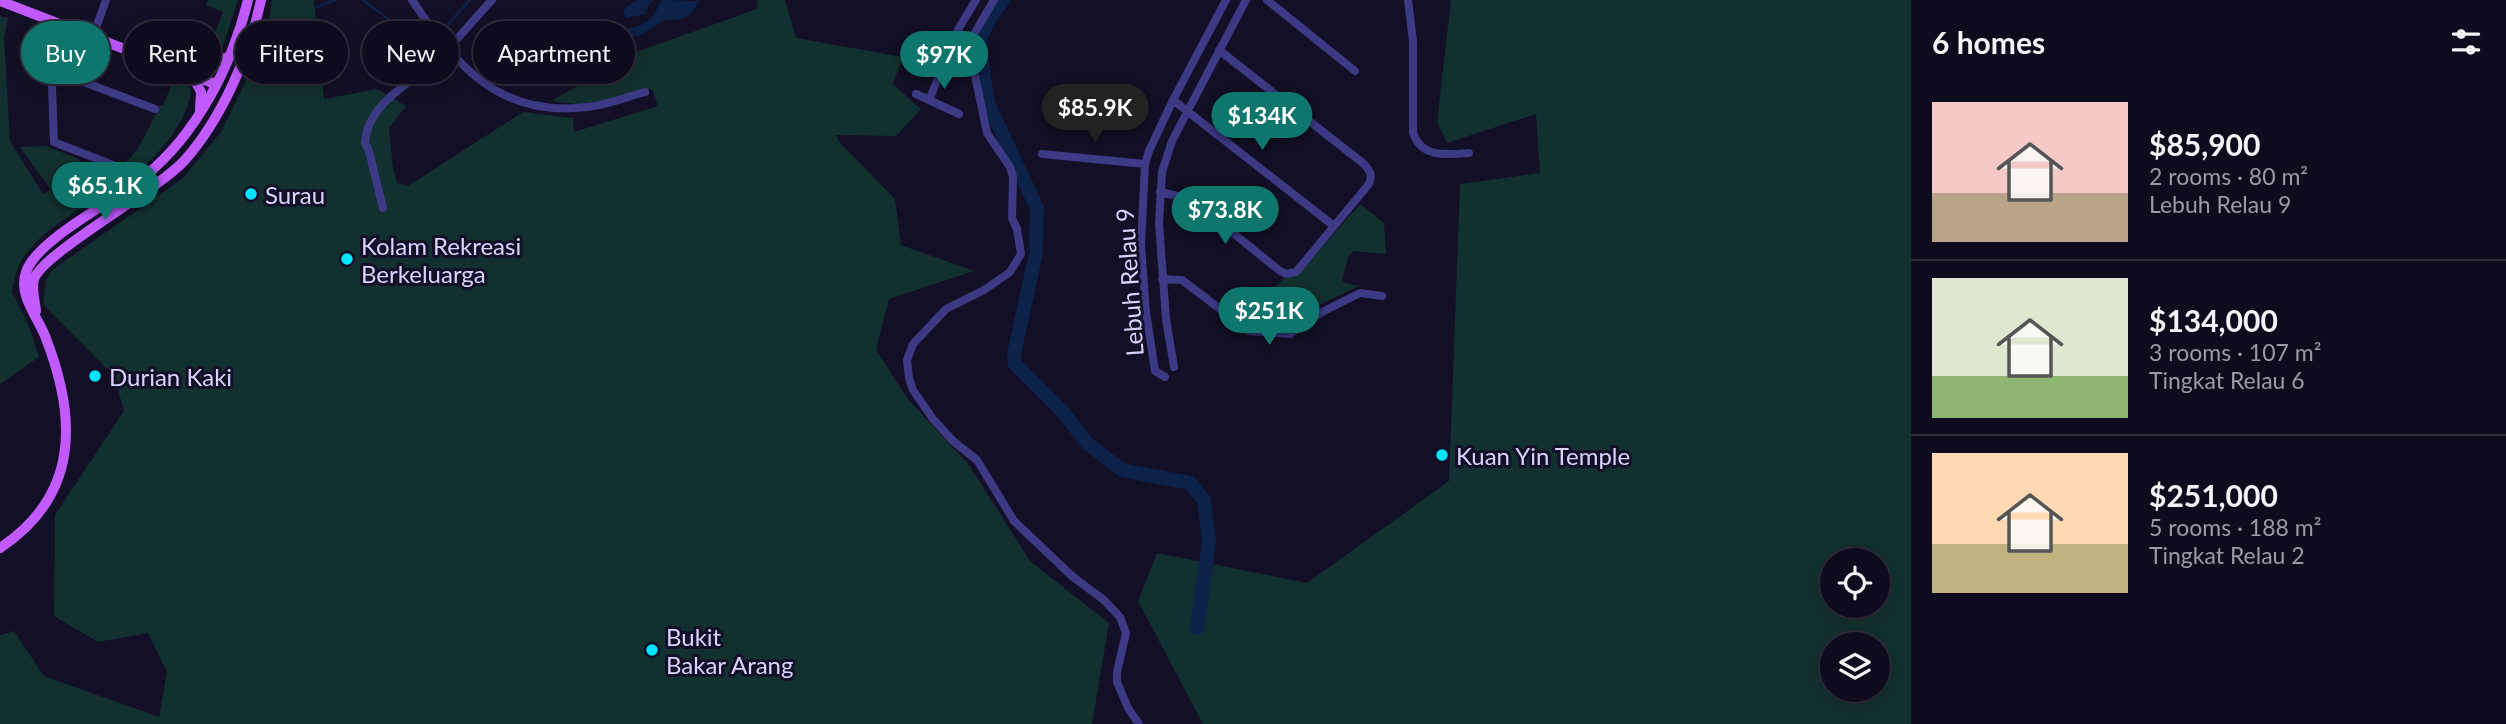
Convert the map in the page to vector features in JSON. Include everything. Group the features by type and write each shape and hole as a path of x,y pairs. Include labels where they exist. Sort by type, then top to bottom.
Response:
{"main road":[{"path":"221,72 242,23 247,0"},
{"path":"257,21 261,0"},
{"path":"0,1 53,21"},
{"path":"221,61 229,55"},
{"path":"36,315 33,293 38,272 76,241 172,173 204,136 235,77"},
{"path":"197,84 201,92 200,113"},
{"path":"0,548 22,531 48,502 58,482 67,447 67,423 54,359 26,298 25,274 31,262 40,250 145,176 183,136 200,113 215,84 220,88 221,95 218,112"}],"street":[{"path":"98,21 106,0"},
{"path":"412,0 426,21"},
{"path":"459,37 492,0"},
{"path":"929,100 959,28 976,0"},
{"path":"994,0 974,34 970,52 987,133 1010,167 1013,177 1012,218 1017,229 1021,254 1010,272 984,290 951,305 913,344 907,359 909,378 913,390 933,419 953,441 977,460 1014,521 1120,617 1126,633 1116,672 1117,682 1128,708 1139,724"},
{"name":"Lebuh Relau 9","path":"1165,377 1155,371 1146,312 1141,245 1145,164 1173,100 1226,0"},
{"path":"1174,367 1166,319 1159,223 1162,172 1172,141 1246,0"},
{"path":"1267,0 1355,71"},
{"path":"1408,0 1413,41 1415,141 1421,147 1445,155 1469,153"},
{"path":"1160,192 1191,199 1286,274 1296,272 1372,178 1370,171 1219,50"},
{"path":"459,61 472,75 496,92 512,100 545,108 591,107 645,92"},
{"path":"52,84 54,142 113,165"},
{"path":"89,84 155,109"},
{"path":"383,208 365,143 370,120 406,84"},
{"path":"916,94 959,114"},
{"path":"1173,100 1334,226"},
{"path":"1042,154 1145,164"},
{"path":"1163,279 1182,280 1249,331 1290,334 1324,311 1360,293 1382,296"}],"green space":[{"path":"208,0 238,0 222,49 220,21 223,12 206,5"},
{"path":"272,0 314,0 316,21 269,21"},
{"path":"758,0 785,0 796,38 903,57 893,84 921,109 896,136 836,135 840,143 895,199 901,245 974,271 889,299 876,350 908,399 969,465 1030,561 1109,623 1092,724 0,724 0,635 14,631 44,676 159,717 167,672 148,633 98,642 54,616 55,515 124,411 114,376 43,304 46,280 52,270 183,178 221,132 244,84 322,84 324,99 377,89 406,106 389,128 397,183 408,186 523,112 573,118 574,132 658,106 652,89 584,105 551,101 581,84 635,84 635,53 757,9"},
{"path":"1451,0 1911,0 1911,724 1203,724 1138,601 1157,553 1307,583 1449,481 1460,184 1540,173 1536,114 1447,143 1437,122"},
{"path":"0,16 8,18 4,38 10,141 43,194 51,190 20,147 46,146 79,159 88,177 103,174 116,169 134,153 160,105 163,106 172,84 186,84 191,89 178,126 161,149 118,186 44,235 21,261 12,292 29,326 39,357 0,384"},
{"path":"1360,204 1384,223 1386,254 1354,251 1348,257 1342,282 1359,286 1323,303 1289,328 1252,325 1266,306 1265,300 1284,278 1299,274"}],"water":[{"path":"637,0 654,0 645,14 627,18 624,9"},
{"path":"661,0 699,1 693,11 683,19 664,20 635,37 635,27 652,17"}],"waterway":[{"path":"317,7 335,0"},
{"path":"363,0 391,21"},
{"path":"451,21 470,0"},
{"path":"1003,0 981,37 980,48 988,103 1037,208 1036,253 1014,354 1015,364 1063,412 1087,443 1122,470 1190,483 1204,500 1209,541 1197,628"}],"place":[{"name":"Surau","path":"251,194"},
{"name":"Kolam Rekreasi Berkeluarga","path":"347,259"},
{"name":"Durian Kaki","path":"95,376"},
{"name":"Kuan Yin Temple","path":"1442,455"},
{"name":"Bukit Bakar Arang","path":"652,650"}]}
